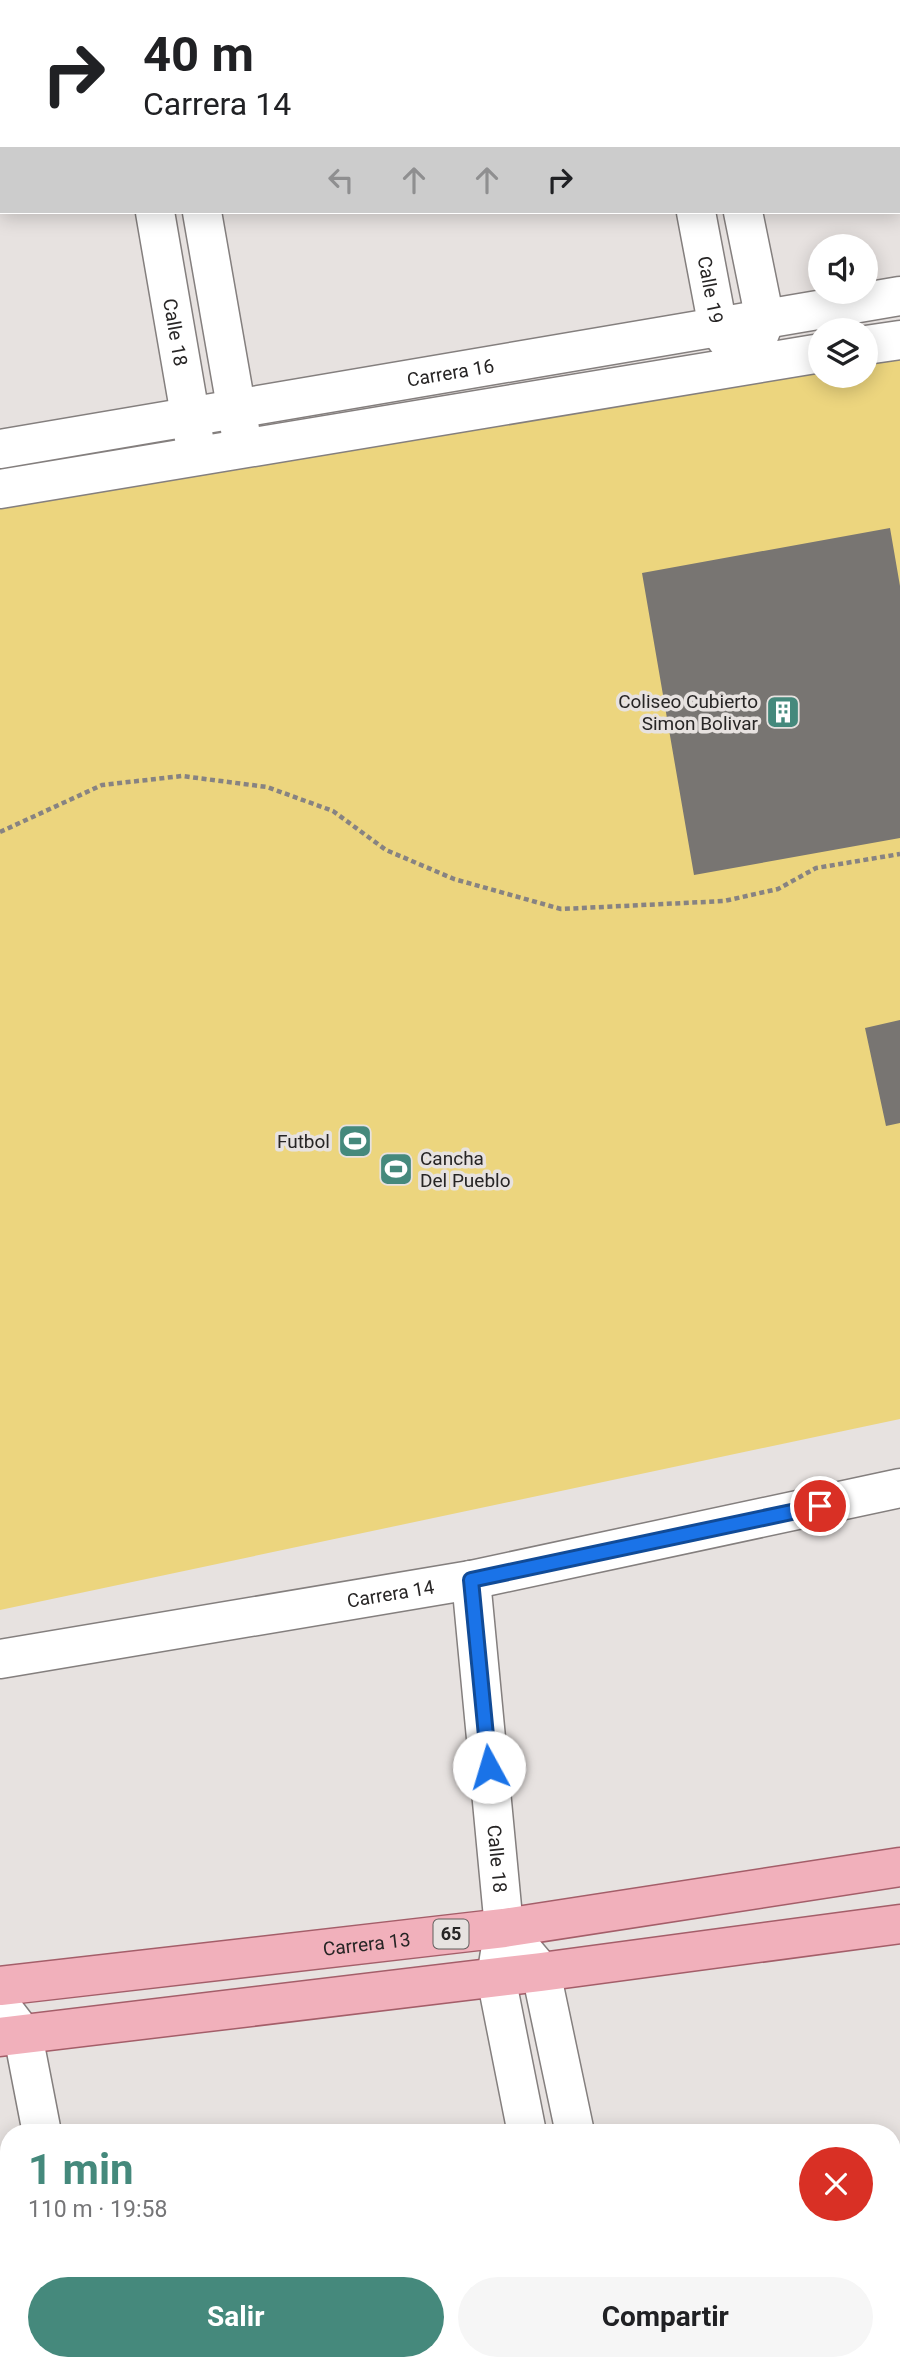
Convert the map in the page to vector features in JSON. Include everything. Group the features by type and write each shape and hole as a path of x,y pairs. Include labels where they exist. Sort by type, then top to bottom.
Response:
{"main road":[{"name":"Carrera 13","path":"0,1986 505,1928 900,1867"},
{"path":"8,2026 541,1972 900,1924"}],"street":[{"name":"Calle 18","path":"155,214 192,418 196,455"},
{"path":"202,214 239,410 242,447"},
{"name":"Calle 19","path":"696,214 718,328 747,365"},
{"path":"743,214 765,320 747,365"},
{"name":"Carrera 16","path":"0,449 900,296"},
{"path":"878,343 900,340"},
{"name":"Carrera 16","path":"0,489 808,355"},
{"name":"Carrera 14","path":"0,1659 471,1580 900,1488"},
{"name":"Calle 18","path":"471,1580 505,1928 496,1977 525,2124"},
{"path":"505,1928 541,1972 573,2124"},
{"path":"8,2026 39,2124"}],"path":[{"path":"0,832 102,785 182,776 267,787 333,811 386,850 453,879 561,909 724,901 778,889 816,868 900,854"}],"shaded area":[{"path":"900,352 900,1419 0,1610 0,502 808,367 808,388 878,388 878,356"}],"building":[{"name":"Coliseo Cubierto Simon Bolivar","path":"890,528 900,586 900,838 694,875 642,573"},
{"path":"900,1020 900,1123 886,1126 865,1028"}],"place":[{"name":"Coliseo Cubierto Simon Bolivar","path":"783,712"},
{"name":"Futbol","path":"355,1141"},
{"name":"Cancha Del Pueblo","path":"396,1169"}],"route":[{"path":"489,1767 471,1580 820,1506"}]}
